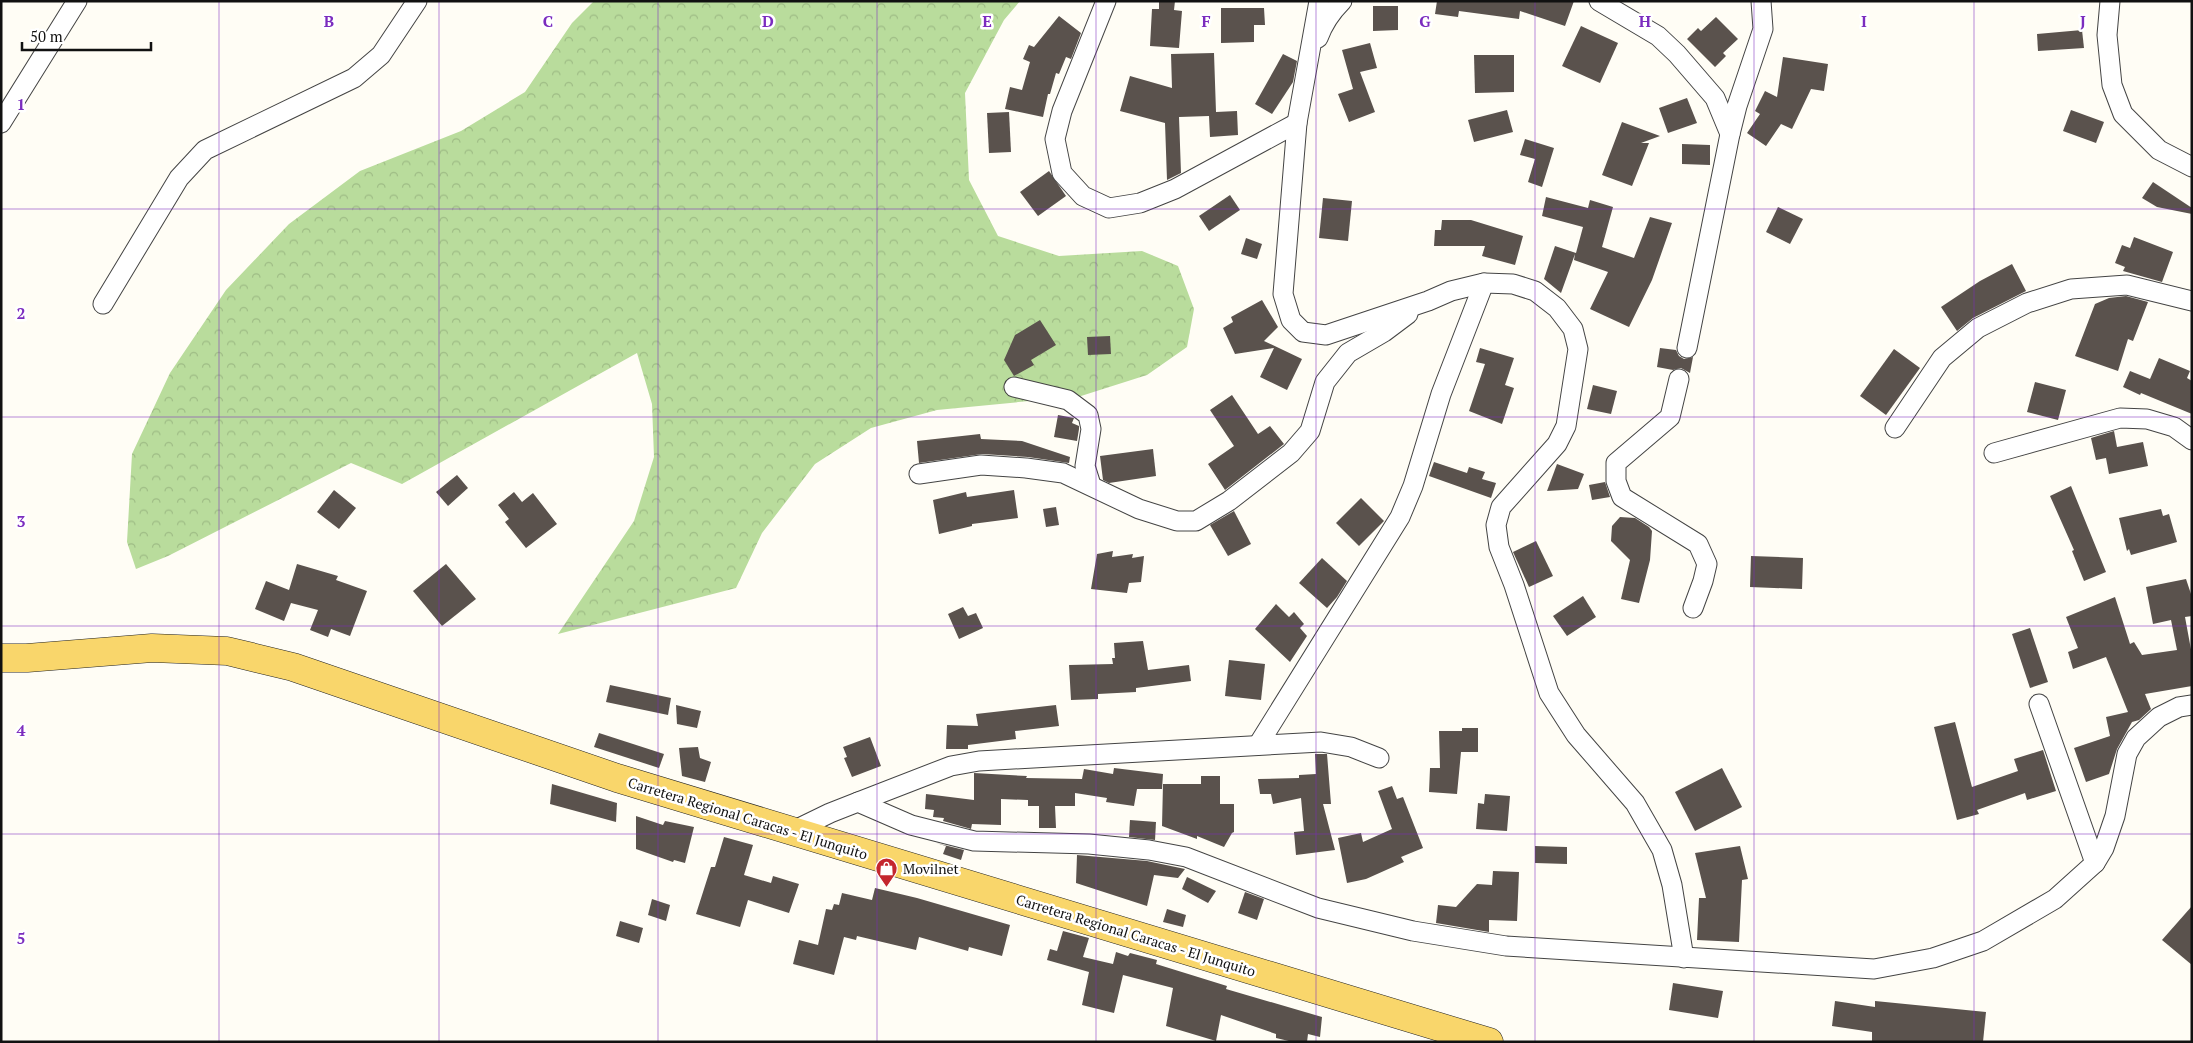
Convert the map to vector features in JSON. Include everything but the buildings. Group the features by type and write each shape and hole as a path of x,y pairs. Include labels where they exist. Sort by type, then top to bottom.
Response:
{"main road":[{"name":"Carretera Regional Caracas - El Junquito","path":"1,658 27,658 152,648 227,651 293,668 617,778 1489,1042"}],"street":[{"path":"1,123 77,1"},
{"path":"103,304 178,178 205,150 354,78 381,55 417,1"},
{"path":"1106,1 1062,111 1055,139 1062,173 1083,196 1109,208 1140,204 1175,189 1297,123"},
{"path":"1319,1 1297,123 1283,294 1290,320 1303,332 1326,335 1428,301 1451,291 1484,283 1513,284 1535,292 1557,308 1572,329 1578,349 1566,426 1557,444 1501,507 1496,525 1499,547 1514,585 1550,693 1576,736 1635,803 1662,850 1672,885 1684,958"},
{"path":"1308,68 1322,28 1334,9 1342,1"},
{"path":"1599,1 1658,36 1676,54 1715,98 1730,134"},
{"path":"1687,348 1730,134 1737,106 1763,29 1761,1"},
{"path":"2110,1 2107,35 2112,85 2123,114 2159,150 2192,166"},
{"path":"1258,746 1400,518 1413,486 1441,394 1484,283"},
{"path":"1895,428 1942,358 1978,328 2027,303 2071,289 2127,285 2192,301"},
{"path":"919,474 981,465 1063,473 1139,509 1177,521 1196,521 1229,501 1290,453 1310,431 1325,382 1348,353 1384,332 1428,301"},
{"path":"1679,379 1670,417 1616,463 1616,481 1622,497 1698,544 1707,564 1703,582 1692,608"},
{"path":"1014,386 1068,400 1088,415 1091,429 1086,466 1090,485"},
{"path":"1994,452 2120,418 2147,419 2174,427 2192,440"},
{"path":"2038,704 2095,863"},
{"path":"858,802 911,825 974,840 1088,844 1149,850 1186,857 1318,908 1413,931 1506,946 1874,969 1933,958 1983,941 2055,899 2095,863 2104,848 2115,816 2127,754 2136,738 2159,717 2179,707 2192,705"},
{"path":"793,831 830,813 951,766 979,761 1321,742 1351,747 1379,758"}],"green space":[{"path":"594,1 1020,1 1004,20 965,93 969,180 998,236 1059,256 1142,251 1178,266 1194,309 1187,347 1147,375 1081,396 937,410 871,428 815,464 762,533 736,588 558,634 634,521 654,457 652,404 637,353 402,484 351,463 168,556 136,569 127,542 132,454 170,373 226,290 289,224 360,171 461,131 525,92 572,23"}],"place":[{"name":"Movilnet","path":"887,887"}]}
